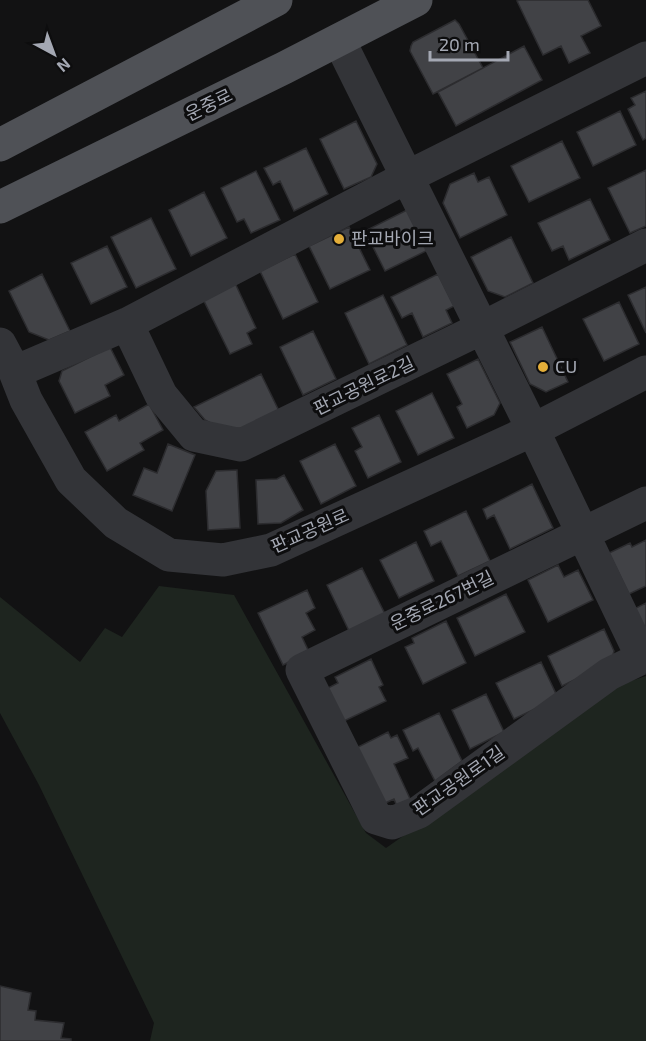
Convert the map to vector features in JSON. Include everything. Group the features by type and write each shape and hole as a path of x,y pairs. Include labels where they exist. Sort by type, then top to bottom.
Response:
{"main road":[{"path":"0,146 276,0"},
{"name":"운중로","path":"0,207 274,73 416,0"}],"street":[{"path":"339,40 644,656"},
{"path":"15,372 127,324 407,177 646,58"},
{"name":"판교공원로2길","path":"127,324 161,395 194,435 241,445 482,328 646,245"},
{"name":"판교공원로","path":"0,344 27,400 71,480 116,523 169,555 223,560 272,550 533,430 646,372"},
{"path":"582,533 646,503"},
{"name":"운중로267번길","path":"302,670 582,533"},
{"name":"판교공원로1길","path":"302,670 376,818 392,823 419,812 609,674 644,656"}],"shaded area":[{"path":"159,586 234,595 366,833 386,848 619,685 646,676 646,1041 150,1041 154,1023 39,785 0,713 0,597 80,662 105,628 122,637"}],"building":[{"path":"588,0 601,26 581,36 590,53 569,63 561,46 543,55 517,1"},
{"path":"455,20 483,68 433,94 410,51 411,46 413,42"},
{"path":"524,46 542,80 456,126 438,92"},
{"path":"646,91 646,138 643,140 628,109 635,105 631,98"},
{"path":"620,111 636,145 593,166 577,132"},
{"path":"356,121 377,164 371,177 344,189 320,139"},
{"path":"562,141 580,178 529,202 511,166"},
{"path":"306,148 328,194 294,211 280,181 273,185 264,168"},
{"path":"646,170 646,226 630,233 608,188"},
{"path":"256,171 280,220 251,233 244,219 237,222 221,188"},
{"path":"474,173 478,182 489,177 507,215 460,238 443,203 450,184"},
{"path":"204,192 227,238 191,256 169,210"},
{"path":"590,199 610,240 569,260 563,246 552,251 538,223"},
{"path":"409,209 428,250 385,271 365,231"},
{"path":"151,218 176,269 136,288 111,237"},
{"path":"349,227 370,270 330,289 309,246"},
{"path":"511,237 533,283 505,297 488,291 471,257"},
{"path":"107,246 127,287 91,304 71,263"},
{"path":"295,254 318,302 283,319 260,271"},
{"path":"42,274 70,331 49,340 29,332 9,291"},
{"path":"438,274 454,306 446,310 452,323 423,337 412,313 402,318 391,297"},
{"path":"235,283 256,328 247,333 252,344 230,354 203,299"},
{"path":"646,287 646,333 628,295"},
{"path":"383,295 407,345 369,364 345,313"},
{"path":"619,302 639,344 604,361 583,319"},
{"path":"542,327 568,382 546,392 530,384 510,342"},
{"path":"313,331 336,379 303,395 280,347"},
{"path":"110,347 124,375 105,385 110,396 75,413 59,381 62,371"},
{"path":"478,359 500,403 494,415 467,428 457,407 462,404 447,374"},
{"path":"261,374 279,411 244,428 222,429 205,420 194,407"},
{"path":"432,393 454,438 418,455 396,411"},
{"path":"149,404 163,430 140,443 144,450 107,471 85,432 116,415 119,421"},
{"path":"379,415 401,462 368,478 355,451 362,447 352,428"},
{"path":"168,444 195,455 172,511 133,495 144,468 157,473"},
{"path":"335,444 356,486 321,504 300,461"},
{"path":"237,470 240,528 208,530 206,491 216,471"},
{"path":"284,475 303,510 281,523 258,524 256,480 277,479"},
{"path":"532,484 553,528 510,549 494,515 487,519 483,509"},
{"path":"466,511 490,561 458,576 441,541 431,546 424,531"},
{"path":"646,540 646,586 629,594 609,553 630,543 632,547"},
{"path":"416,542 434,581 399,598 380,560"},
{"path":"558,565 564,577 578,570 593,600 548,622 528,580"},
{"path":"362,568 386,616 350,633 327,585"},
{"path":"307,590 315,608 306,613 315,630 302,637 309,652 283,665 258,613"},
{"path":"506,594 525,632 475,656 457,618"},
{"path":"646,603 646,633 634,609"},
{"path":"446,621 466,663 423,684 405,647 414,643 412,638"},
{"path":"604,629 614,651 611,662 562,686 548,656"},
{"path":"371,659 383,685 379,687 386,701 344,721 328,688 338,683 335,677"},
{"path":"541,662 558,698 514,719 496,683"},
{"path":"486,694 504,732 470,749 452,710"},
{"path":"439,713 462,761 435,781 418,748 413,751 403,730"},
{"path":"388,732 391,738 397,735 408,758 394,764 412,803 398,809 394,799 381,805 354,749"},
{"path":"0,986 31,993 28,1010 36,1011 35,1020 64,1023 61,1038 71,1039 71,1041 0,1041"}],"place":[{"name":"판교바이크","path":"339,239"},
{"name":"CU","path":"543,367"}]}
